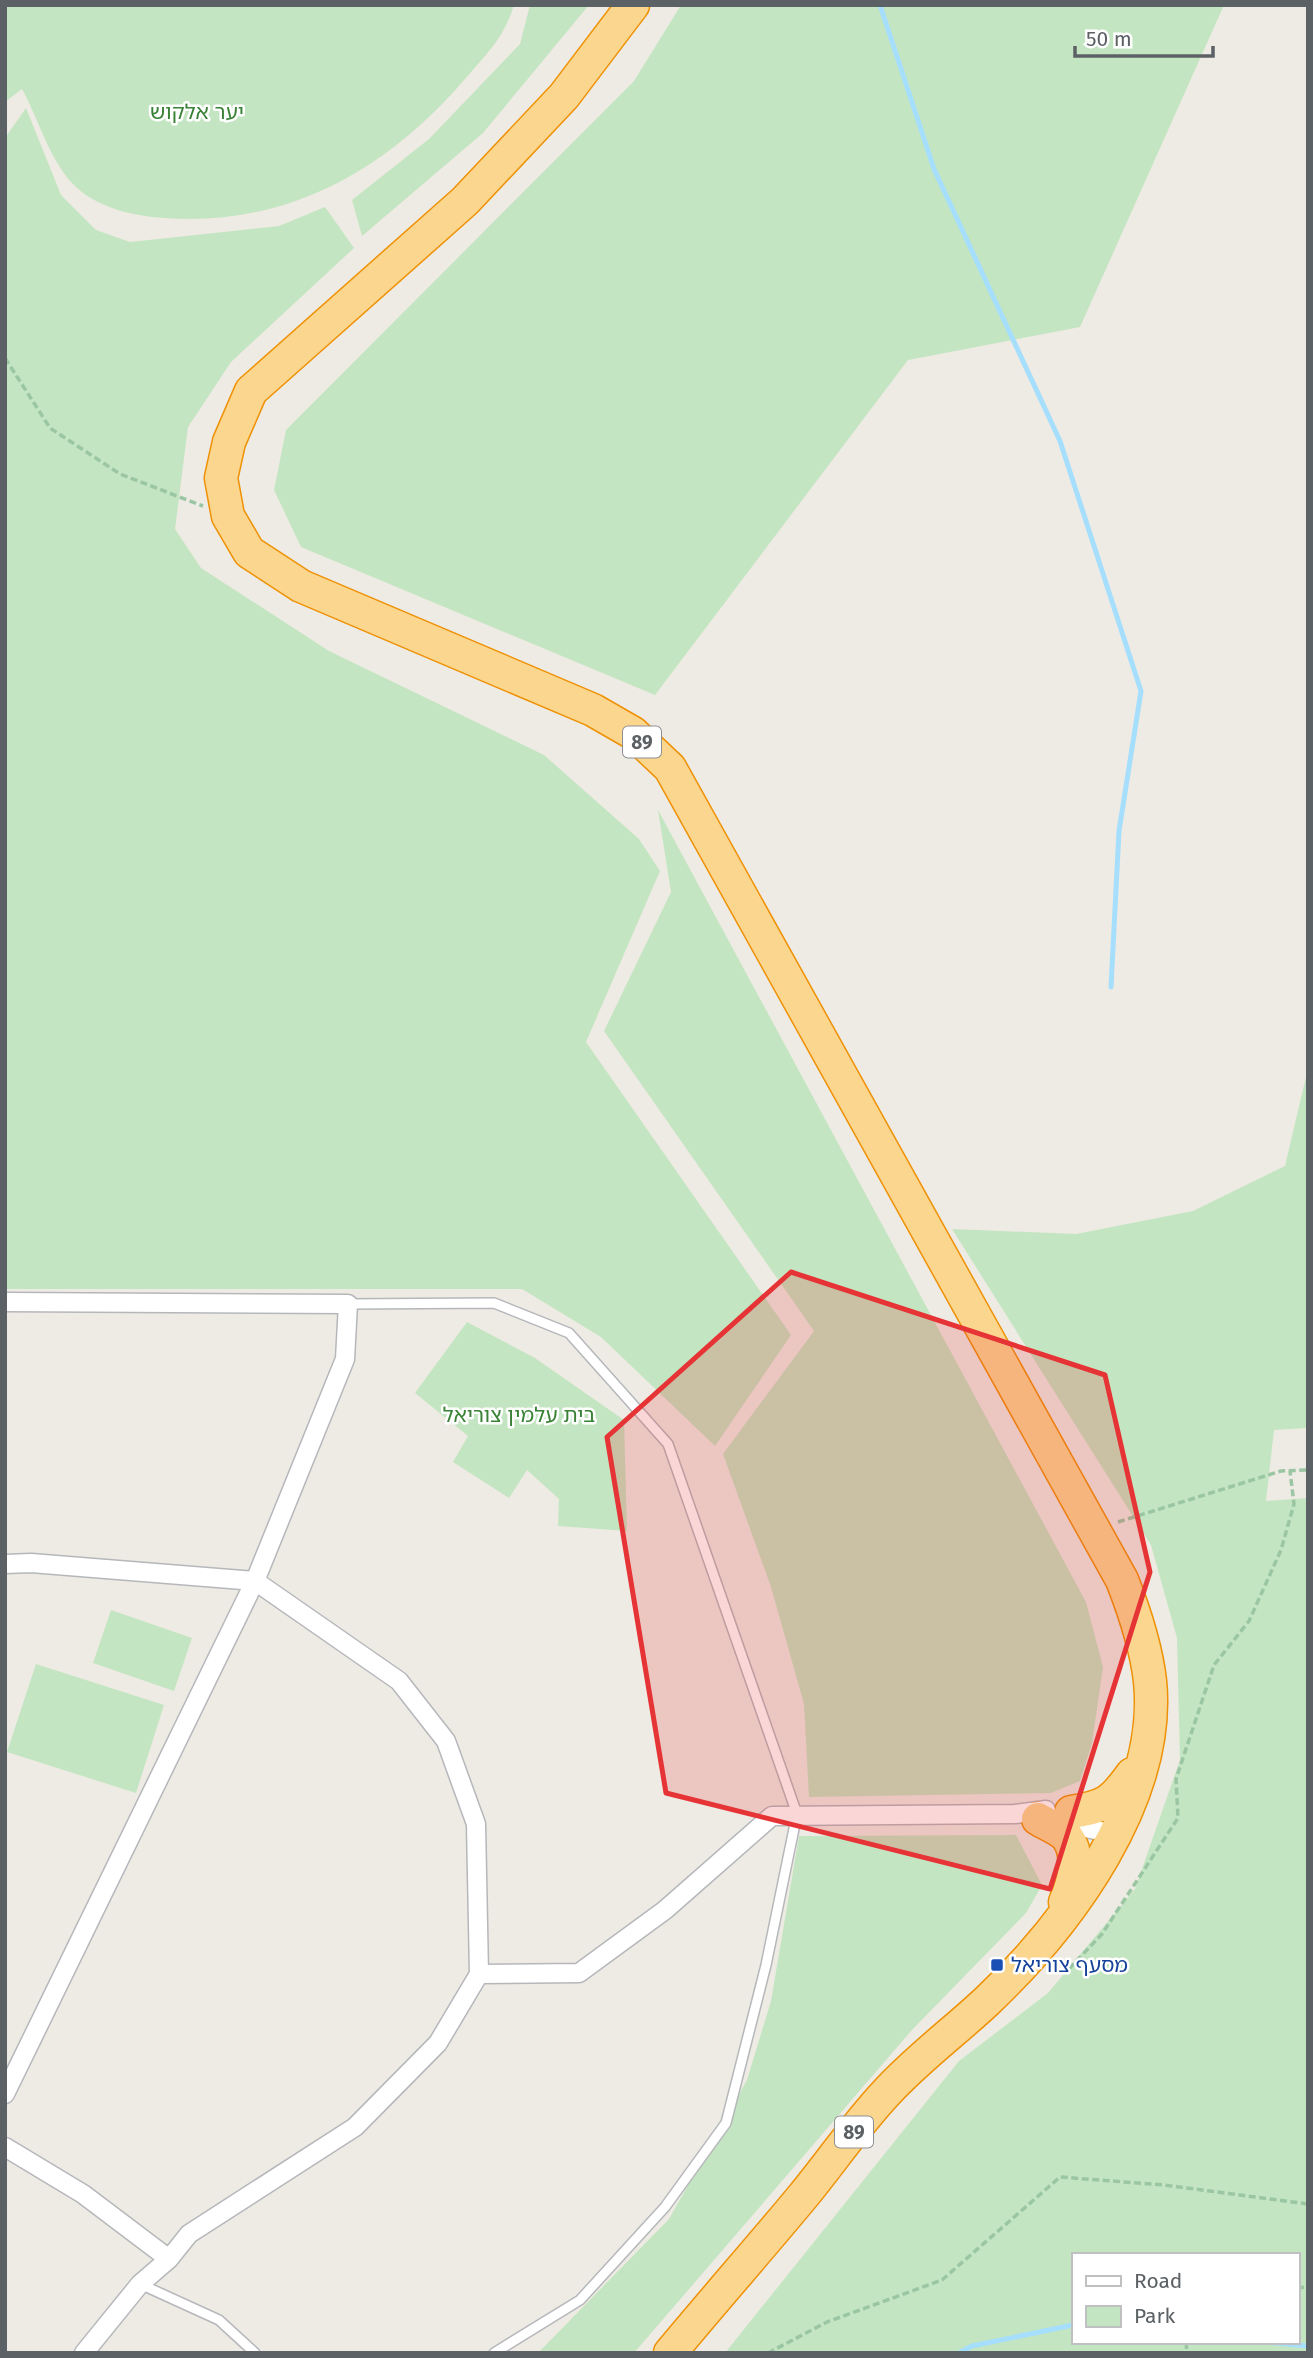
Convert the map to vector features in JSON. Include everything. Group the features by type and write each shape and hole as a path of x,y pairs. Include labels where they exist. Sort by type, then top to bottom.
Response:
{"highway":[{"name":"89","path":"633,5 564,96 464,201 251,391 229,442 221,478 228,516 249,552 301,586 593,710 633,733 670,768 1122,1580 1140,1628 1150,1683 1147,1741 1142,1762 1102,1862 1054,1926 988,2000 886,2093 670,2353"},
{"path":"1071,1812 1096,1809 1115,1798 1142,1762"},
{"path":"1026,1816 1067,1838 1075,1863 1072,1885 1054,1926"}],"street":[{"path":"5,1302 348,1304 345,1359 255,1581 5,2094"},
{"path":"5,1564 31,1563 255,1581 399,1681 446,1741 476,1824 480,1974 438,2043 355,2127 189,2234 169,2259 140,2284 84,2353"},
{"path":"1026,1816 1046,1810 1071,1812 1115,1834"},
{"path":"480,1974 579,1973 665,1910 772,1816 1026,1816 1115,1834"},
{"path":"5,2147 83,2193 169,2259"}],"lane":[{"path":"348,1304 494,1303 569,1333 668,1444 777,1749 797,1814 766,1965 726,2123 665,2207 580,2300 494,2353"},
{"path":"140,2284 219,2320 255,2353"}],"path":[{"path":"5,358 50,428 120,474 228,516"},
{"path":"1094,1530 1281,1471 1308,1470"},
{"path":"1027,1958 1045,1972 1067,1971 1102,1934 1178,1818 1176,1779 1214,1665 1249,1621 1281,1550 1294,1504 1290,1471"},
{"path":"768,2353 827,2322 942,2280 1060,2177 1164,2185 1308,2204"}],"highlighted area":[{"path":"791,1272 1105,1375 1150,1572 1050,1889 666,1793 607,1437"}],"green space":[{"name":"יער אלקוש","path":"5,5 514,5 500,36 465,79 435,111 368,165 331,186 293,202 252,213 209,218 164,218 114,209 81,191 64,173 50,150 22,89 5,102"},
{"path":"530,5 589,5 483,133 362,236 352,200 429,139 520,44"},
{"path":"681,5 1224,5 1080,327 908,360 655,695 301,547 274,490 286,430 634,81"},
{"path":"26,108 61,195 96,230 130,242 279,226 325,207 354,248 231,362 188,427 175,529 201,568 329,651 544,755 639,839 660,871 586,1042 791,1335 715,1446 601,1337 522,1289 5,1289 5,138"},
{"path":"658,810 1086,1602 1103,1667 1092,1743 1080,1781 1051,1793 809,1797 804,1704 771,1587 723,1454 814,1331 604,1031 671,892"},
{"path":"1308,1068 1308,1428 1274,1430 1266,1501 1308,1498 1308,2353 725,2353 959,2061 1048,1993 1135,1889 1180,1760 1177,1638 1151,1545 952,1229 1076,1234 1193,1211 1285,1166"},
{"name":"בית עלמין צוריאל","path":"467,1322 535,1358 624,1420 627,1531 558,1526 559,1499 527,1470 509,1498 453,1462 468,1436 415,1393"},
{"path":"111,1610 192,1638 174,1691 93,1663"},
{"path":"36,1664 164,1705 136,1793 7,1752"},
{"path":"1016,1835 1042,1885 1026,1913 911,2031 634,2353 538,2353 669,2219 747,2080 771,2001 799,1836"}],"waterway":[{"path":"880,5 934,169 1060,441 1141,691 1119,831 1111,987"},
{"path":"959,2353 972,2346 1072,2325"},
{"path":"1287,2344 1308,2346"}],"place":[{"name":"מסעף צוריאל","path":"997,1965"}]}
